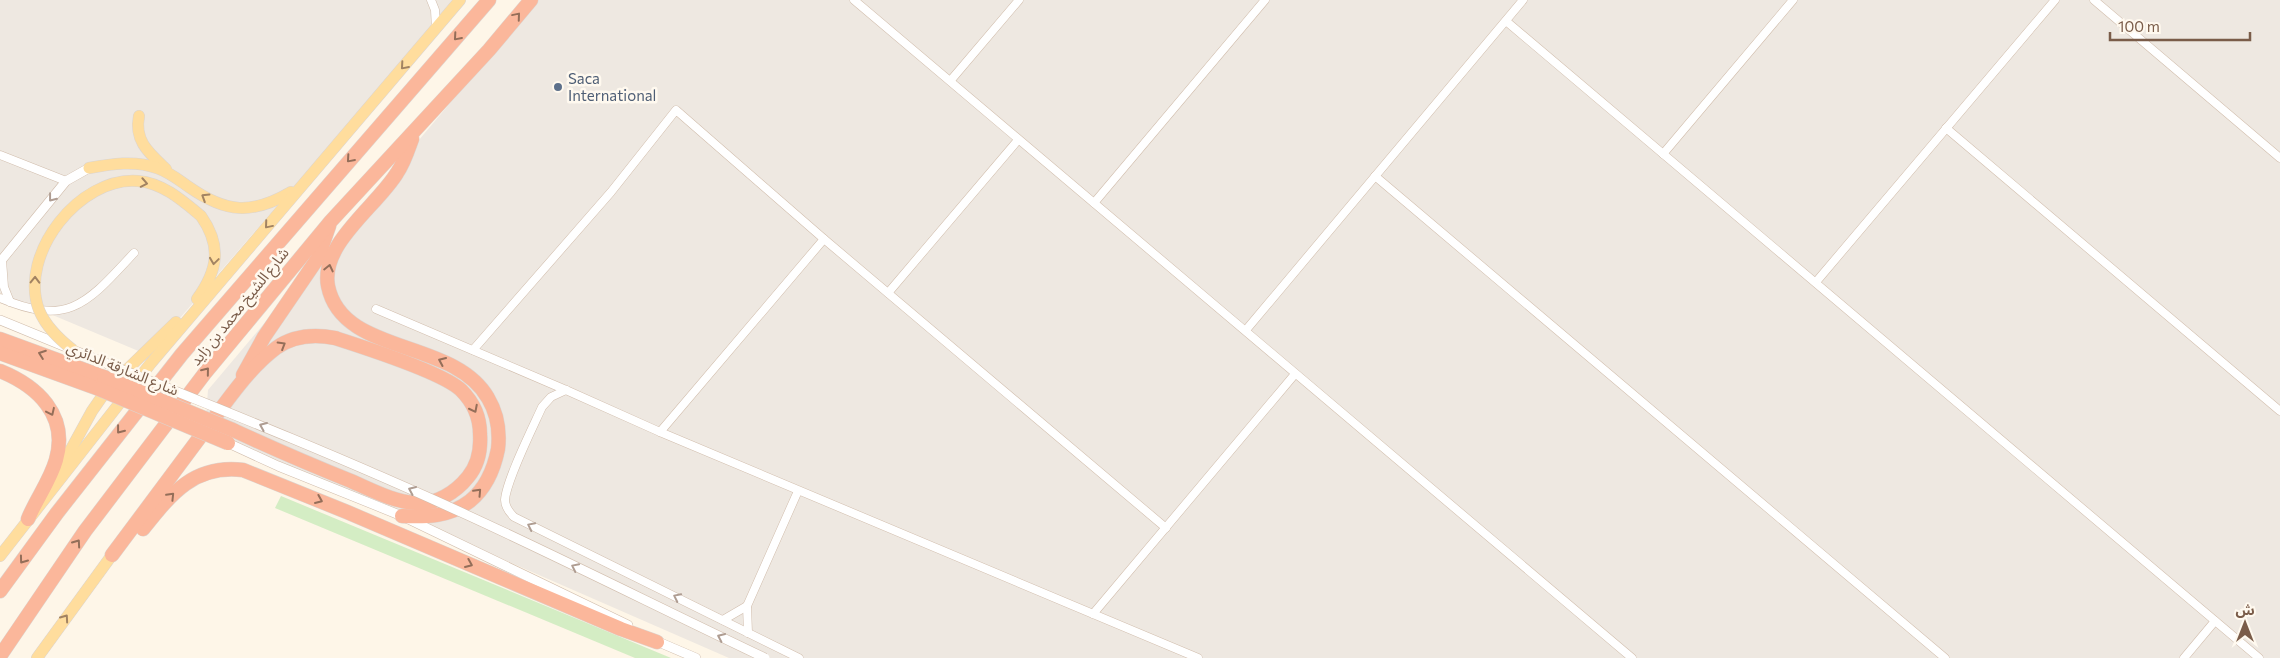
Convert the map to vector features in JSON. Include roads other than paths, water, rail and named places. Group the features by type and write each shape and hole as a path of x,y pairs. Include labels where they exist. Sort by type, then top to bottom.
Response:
{"highway":[{"name":"شارع الشيخ محمد بن زايد","path":"0,591 118,433 188,347 489,0"},
{"name":"شارع الشيخ محمد بن زايد","path":"0,656 85,532 144,451 205,373 330,220 415,131 489,50 531,0"},
{"path":"402,516 438,516 448,513 469,501 482,489 489,478 498,444 498,429 492,404 482,386 468,374 427,354 385,340 354,325 337,309 330,292 327,277 331,257 346,235 397,174 415,131"},
{"path":"112,554 235,391 264,337 318,258 325,242 330,220"},
{"name":"شارع الشارقة الدائري","path":"0,339 230,437 284,454 389,497 416,503 428,503 443,497 462,484 475,464 481,442 478,419 471,403 459,388 422,370 335,338 320,335 290,340 266,358 235,391"},
{"name":"شارع الشارقة الدائري","path":"0,352 101,383"},
{"path":"0,370 31,386 43,398 51,411 56,426 57,458 28,519"},
{"path":"112,554 132,542 161,507 190,480 215,470 243,470 338,508 621,629 657,642"}],"main road":[{"path":"0,556 151,363 460,0"},
{"path":"139,116 137,126 140,143 173,175 208,200 221,206 247,209 266,205 299,187"},
{"path":"89,168 110,164 143,164 173,175"},
{"path":"46,496 92,411 108,388 183,315 210,278 215,258 213,239 201,216 169,192 157,186 132,181 107,185 93,192 66,216 47,241 38,258 35,272 35,290 38,308 44,321 73,350"},
{"path":"37,658 112,554"}],"street":[{"path":"431,0 435,10 436,29"},
{"path":"854,0 1632,658"},
{"path":"950,80 1018,0"},
{"path":"1094,203 1265,0"},
{"path":"1246,330 1523,0"},
{"path":"1663,154 1793,0"},
{"path":"1816,282 2056,0"},
{"path":"2094,0 2280,158"},
{"path":"1506,21 2260,658"},
{"path":"473,350 611,192 676,110 824,239 1166,528"},
{"path":"1946,128 2280,411"},
{"path":"888,293 1018,140"},
{"path":"0,155 66,181"},
{"path":"10,302 4,287 1,261 66,181 89,168"},
{"path":"1375,176 1945,658"},
{"path":"660,432 824,239"},
{"path":"0,298 33,310 45,311 71,308 93,296 134,253"},
{"path":"376,309 798,491 1198,658"},
{"path":"1,321 251,421 410,489 765,658"},
{"path":"1093,614 1295,374"},
{"path":"566,390 551,397 542,407 506,492 505,502 508,511 520,522 799,658"},
{"path":"230,437 278,466 402,516 609,616 657,642 696,658"},
{"path":"748,633 747,606 798,491"},
{"path":"723,620 747,606"},
{"path":"2184,658 2215,621"}],"place":[{"name":"Saca International","path":"558,87"}]}
